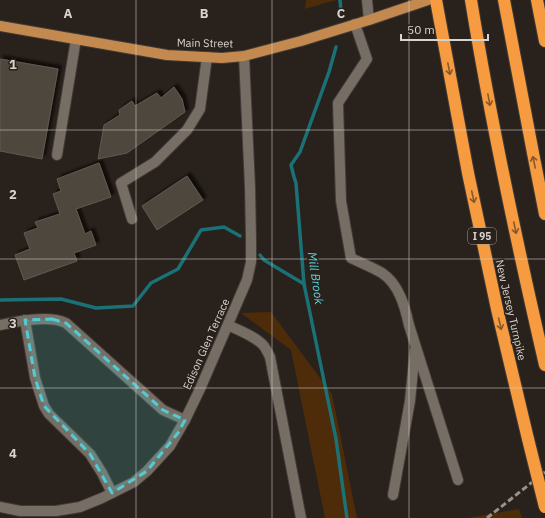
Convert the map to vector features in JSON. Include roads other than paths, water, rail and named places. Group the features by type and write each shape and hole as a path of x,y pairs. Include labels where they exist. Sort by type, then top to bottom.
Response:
{"highway":[{"name":"New Jersey Turnpike","path":"436,0 468,173 497,309 545,507"},
{"name":"New Jersey Turnpike","path":"470,0 500,161 545,366"},
{"path":"537,0 545,41"},
{"path":"505,5 545,214"}],"main road":[{"name":"Main Street","path":"0,26 167,54 222,58 244,56 301,41 428,0"}],"street":[{"path":"367,0 369,20"},
{"path":"355,24 366,59 338,103 340,202 350,258 383,274 392,282 403,300 458,480"},
{"path":"57,155 76,39"},
{"name":"Edison Glen Terrace","path":"0,506 19,515 56,511 80,507 112,493 134,482 147,471 170,446 185,420 247,280 251,262 250,188 244,56"},
{"path":"132,219 121,183 155,162 187,130 200,108 207,57"},
{"path":"0,325 25,320 52,319 66,323 163,410 185,420"},
{"path":"25,320 35,378 44,406 49,414 90,454 112,493"},
{"path":"228,325 259,341 265,347 270,357 301,518"},
{"path":"393,495 410,401 416,346"},
{"path":"80,507 83,518"}],"waterway":[{"name":"Mill Brook","path":"340,0 341,11"},
{"name":"Mill Brook","path":"336,47 329,72 300,152 291,165 296,183 304,284 336,439 347,518"},
{"path":"0,300 61,299 96,308 133,306 151,283 178,269 201,230 224,227 240,236"},
{"path":"260,255 264,260 304,284"}],"railway":[{"path":"487,518 545,472"}]}
